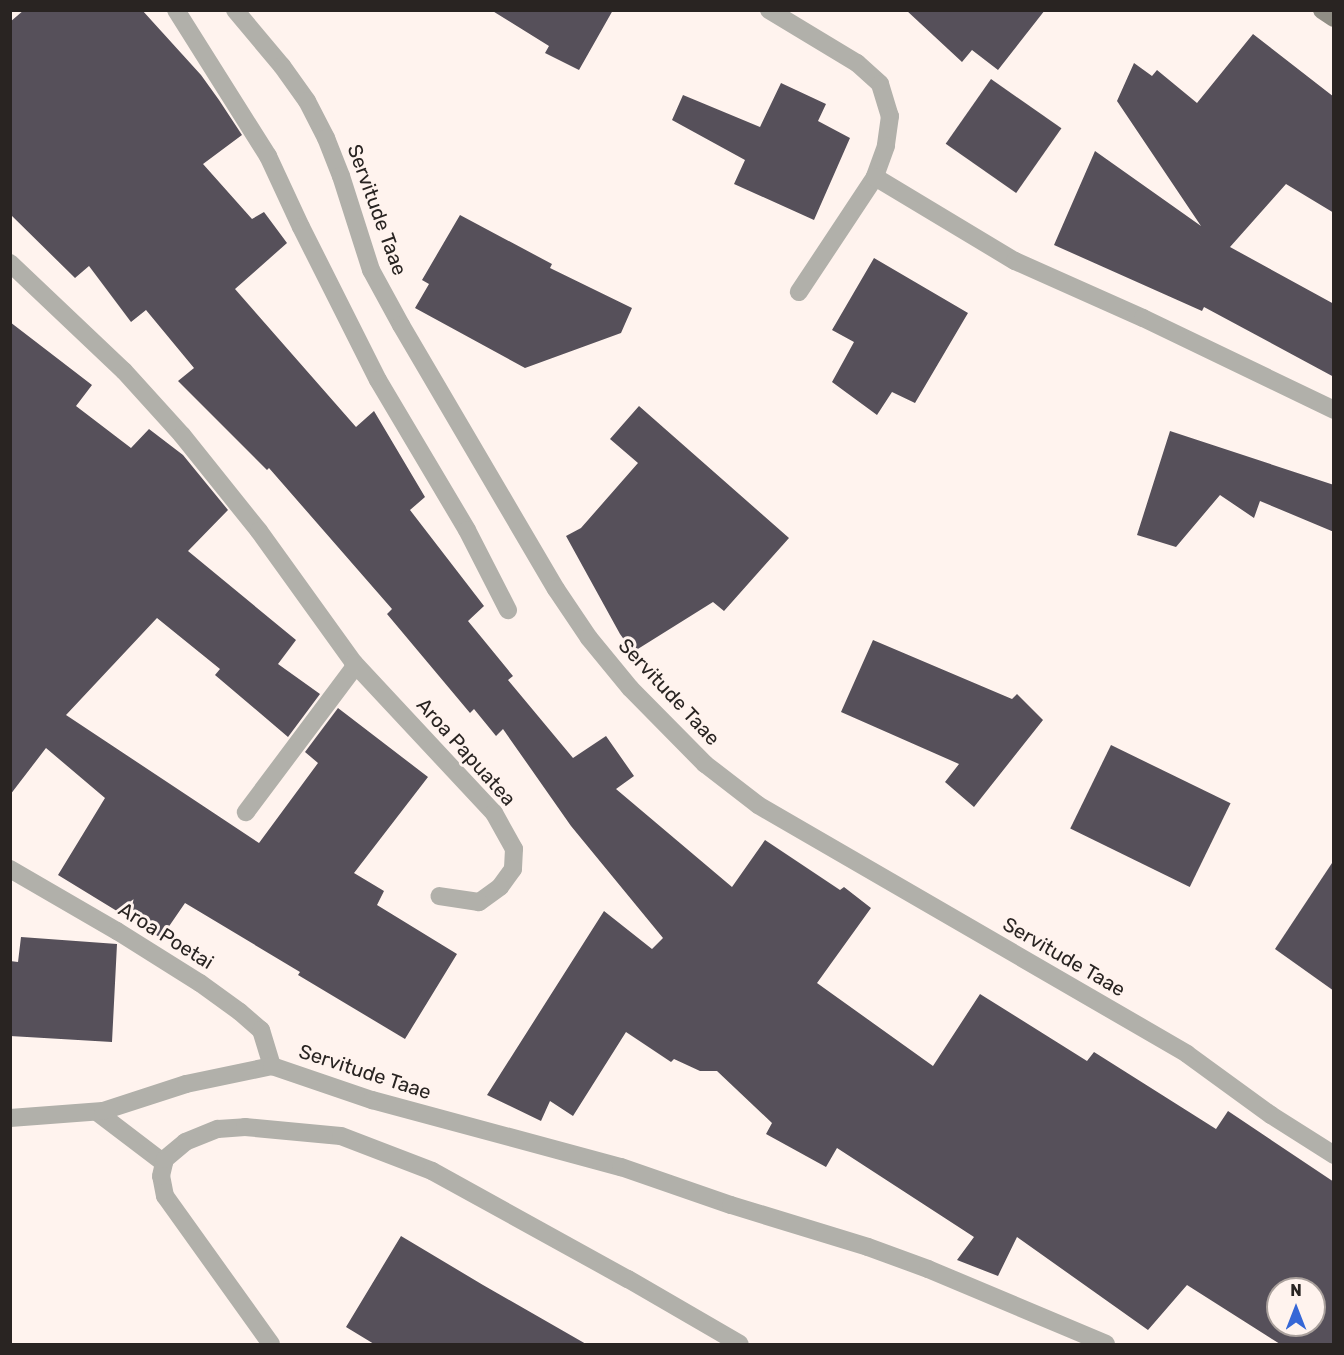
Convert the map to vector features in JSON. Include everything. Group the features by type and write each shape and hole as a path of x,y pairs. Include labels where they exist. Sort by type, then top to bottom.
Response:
{"street":[{"path":"176,10 268,156 373,370 467,530 508,610"},
{"name":"Servitude Taae","path":"235,10 282,66 307,101 341,176 371,270 401,325 556,589 589,638 630,688 705,764 758,805 1187,1054 1271,1115 1334,1155"},
{"path":"769,10 857,63 880,84 890,116 886,146 874,177 799,292"},
{"path":"1322,10 1334,18"},
{"path":"874,177 1015,261 1143,318 1334,410"},
{"path":"10,263 124,371 182,435 259,531 354,663 353,669 246,812"},
{"name":"Aroa Papuatea","path":"354,663 494,813 514,849 513,869 500,887 479,902 439,896"},
{"name":"Aroa Poetai","path":"10,869 117,931 240,1012 261,1030 272,1066"},
{"name":"Servitude Taae","path":"10,1118 97,1112 186,1084 272,1066 372,1100 621,1167 731,1205 868,1247 928,1269 1106,1344"},
{"path":"97,1112 164,1163"},
{"path":"271,1344 165,1196 161,1176 165,1159 185,1142 218,1129 245,1127 341,1136 432,1172 628,1279 740,1344"}],"building":[{"path":"24,10 142,10 201,75 242,135 203,164 252,219 264,212 287,243 235,289 356,427 374,411 425,497 410,510 484,606 468,621 513,676 508,680 573,758 606,736 634,776 616,789 732,887 765,840 840,890 844,887 871,908 817,983 933,1066 980,994 1087,1061 1094,1052 1216,1129 1228,1111 1334,1182 1334,1344 1280,1344 1269,1337 1326,1337 1326,1277 1266,1277 1266,1335 1187,1285 1148,1330 1017,1237 998,1276 957,1260 974,1237 837,1148 826,1167 766,1134 772,1123 717,1071 700,1071 674,1059 671,1062 626,1032 573,1116 550,1101 541,1121 487,1095 604,911 652,949 663,938 571,826 503,729 496,736 474,709 470,713 387,614 392,609 269,468 267,470 178,381 194,368 146,310 131,322 89,266 75,278 10,214 10,22"},
{"path":"491,10 613,10 579,70 545,53 549,46"},
{"path":"906,10 1045,10 998,70 972,50 962,62"},
{"path":"1253,34 1334,97 1334,213 1286,184 1230,247 1334,304 1334,377 1204,307 1202,311 1054,245 1095,151 1201,226 1117,101 1134,63 1152,76 1157,70 1197,103"},
{"path":"991,79 1061,128 1016,193 946,144"},
{"path":"781,83 826,104 818,121 850,138 814,220 734,184 745,160 672,120 683,95 760,127"},
{"path":"460,215 552,264 550,268 632,308 621,333 525,368 415,308 429,284 422,280"},
{"path":"874,258 968,313 915,403 892,392 877,415 832,382 854,342 832,330"},
{"path":"10,322 92,385 76,406 131,448 149,429 183,455 228,510 188,551 296,640 278,664 320,694 288,737 215,675 220,669 157,618 66,715 259,843 318,763 305,752 338,708 428,777 354,873 384,891 377,905 457,954 405,1039 298,975 300,972 185,903 161,938 58,875 105,798 46,748 10,795"},
{"path":"639,406 789,538 724,611 713,602 633,652 620,634 566,536 581,528 638,463 610,439"},
{"path":"1170,431 1334,485 1334,532 1260,501 1254,518 1220,495 1176,547 1137,535"},
{"path":"873,640 1012,699 1017,694 1043,720 974,807 945,782 959,764 841,712"},
{"path":"1111,745 1231,803 1190,887 1070,829"},
{"path":"1334,860 1334,991 1275,949"},
{"path":"21,937 117,944 112,1042 10,1036 10,961 18,962"},
{"path":"401,1236 586,1344 374,1344 346,1327"}]}
